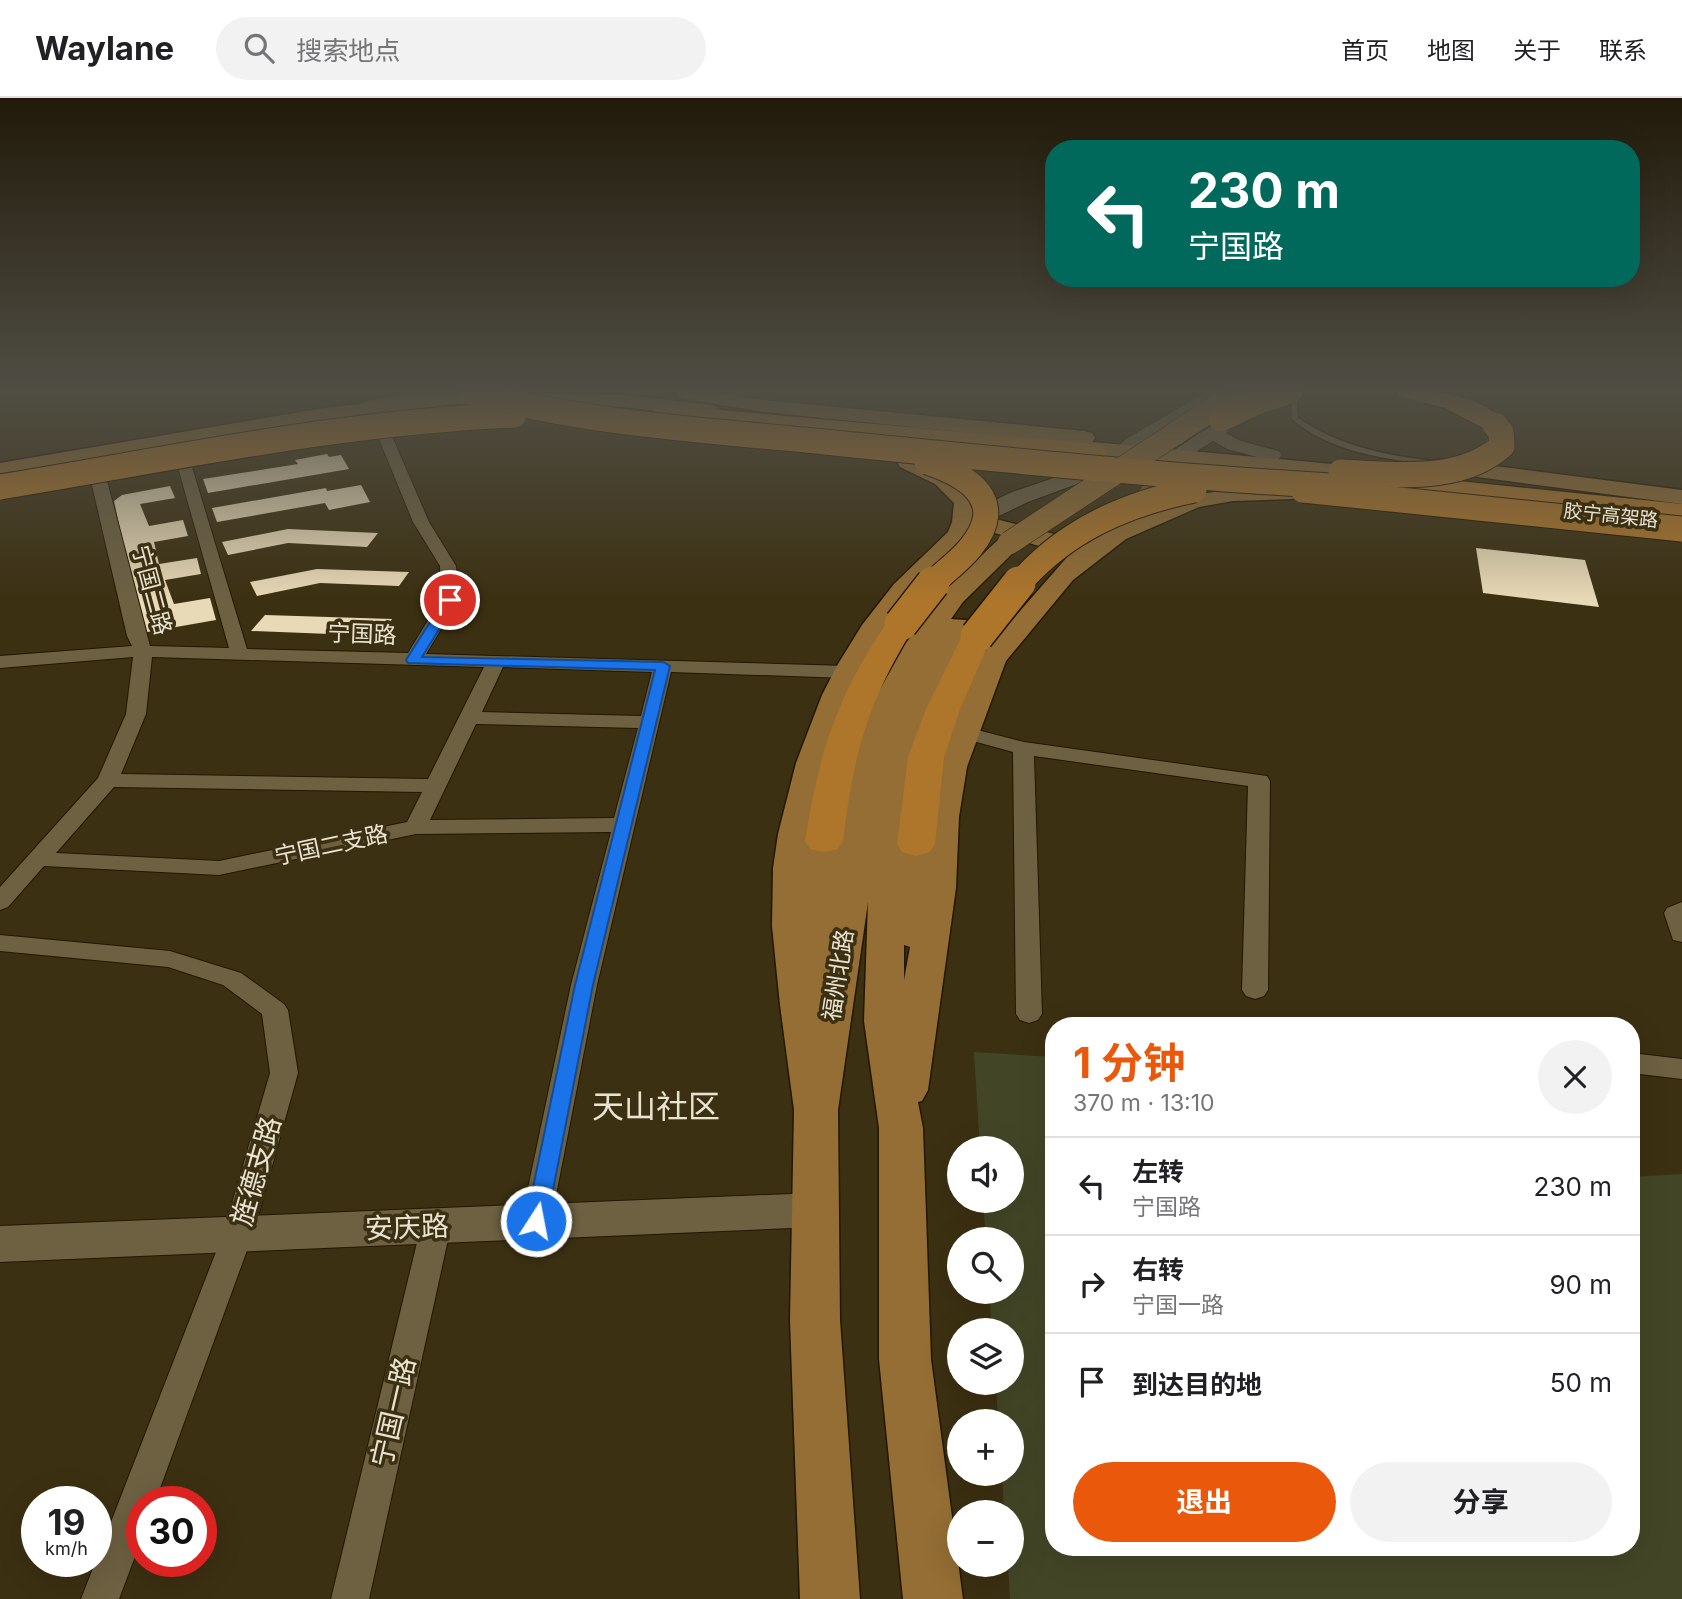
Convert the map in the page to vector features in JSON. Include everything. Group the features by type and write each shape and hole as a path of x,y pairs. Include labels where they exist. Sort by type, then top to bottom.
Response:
{"highway":[{"name":"胶宁高架路","path":"0,480 108,461"},
{"name":"胶宁高架路","path":"0,487 145,461"},
{"path":"824,841 843,739 878,660 901,624 932,585 976,541 988,518 984,495 963,476 926,461"},
{"name":"胶宁高架路","path":"1018,461 1177,477 1331,486"},
{"name":"胶宁高架路","path":"1085,461 1682,525"},
{"name":"胶宁高架路","path":"1240,461 1682,512"},
{"path":"1275,463 1386,473 1456,469 1487,461"},
{"path":"916,844 926,757 943,709 977,636 1002,600 1030,570 1077,531 1106,514 1155,496 1209,488 1298,490 1682,525"}],"main road":[{"path":"0,470 61,461"},
{"path":"0,494 99,481 200,461"},
{"path":"816,1110 801,1017 789,898 792,861 804,791 824,723 848,671 868,637 904,590 953,541 964,524 966,502 943,479 906,461"},
{"path":"964,524 1020,497 1132,461"},
{"name":"福州北路","path":"830,1599 815,1320 816,1110 850,897 864,780 874,738 907,664 932,624 974,575 1020,545 1134,461"},
{"path":"901,1128 938,888 942,817 951,767 962,733 992,659 1064,574 1117,534 1142,509 1135,461"},
{"path":"1143,461 1368,492 1682,525"},
{"path":"1257,461 1441,466 1682,496"},
{"path":"1263,461 1682,504"},
{"path":"1271,461 1275,463"},
{"path":"1117,534 1193,501 1233,494 1264,491 1368,492"},
{"path":"964,524 992,526 1076,547 1082,555 1074,567"},
{"name":"福州北路","path":"933,1599 905,1359 901,1128 884,1021 890,842 896,782 907,731 934,666 959,622 995,580 1020,545"},
{"path":"801,1017 824,841"},
{"path":"914,1033 912,922 916,844"},
{"name":"安庆路","path":"0,1244 815,1210"}],"street":[{"name":"宁国二路","path":"0,902 108,780 136,714 143,652 135,636 99,481 91,461"},
{"path":"395,461 421,522 448,566 450,600 413,660"},
{"path":"184,464 240,655"},
{"name":"宁国路","path":"0,662 143,652 848,671"},
{"path":"416,827 496,662"},
{"path":"536,1221 584,985 663,666"},
{"path":"468,718 649,722"},
{"path":"962,733 1023,748 1259,780 1255,990"},
{"path":"1023,748 1029,1014"},
{"path":"108,780 435,786"},
{"name":"宁国二支路","path":"39,859 219,868 416,827 624,825"},
{"path":"1682,910 1676,913 1682,934"},
{"name":"旌德支路","path":"0,943 170,959 232,979 275,1010 284,1073 237,1234 100,1599"},
{"path":"1640,1064 1682,1069"},
{"name":"宁国一路","path":"350,1599 436,1226"}],"lane":[{"path":"1411,461 1682,496"}],"green space":[{"path":"974,1052 1045,1056 1045,1556 1640,1556 1640,1176 1682,1174 1682,1599 1010,1599 1009,1577 1024,1577 1024,1500 1003,1500 1003,1486 1024,1486 1024,1409 997,1409 997,1395 1024,1395 1024,1318 991,1318 990,1304 1024,1304 1024,1227 985,1227 984,1213 1024,1213 1024,1136 979,1136"}],"building":[{"path":"296,461 344,461 349,469 208,493 203,479 298,464"},
{"path":"361,485 370,502 329,510 325,503 217,522 212,508 326,488 327,491"},
{"path":"170,486 175,498 140,504 149,526 183,520 188,536 154,542 159,564 197,558 201,574 165,580 174,604 210,598 216,620 142,633 114,501 122,495"},
{"path":"288,529 378,533 367,547 288,543 228,555 222,542"},
{"path":"1476,548 1585,560 1599,607 1483,593"},
{"path":"317,569 409,572 399,586 320,583 257,596 250,582"},
{"path":"265,615 392,619 381,636 251,631"}],"district":[{"name":"天山社区","path":"656,1107"}],"route":[{"path":"450,600 413,660 663,666 584,985 536,1221"}]}
